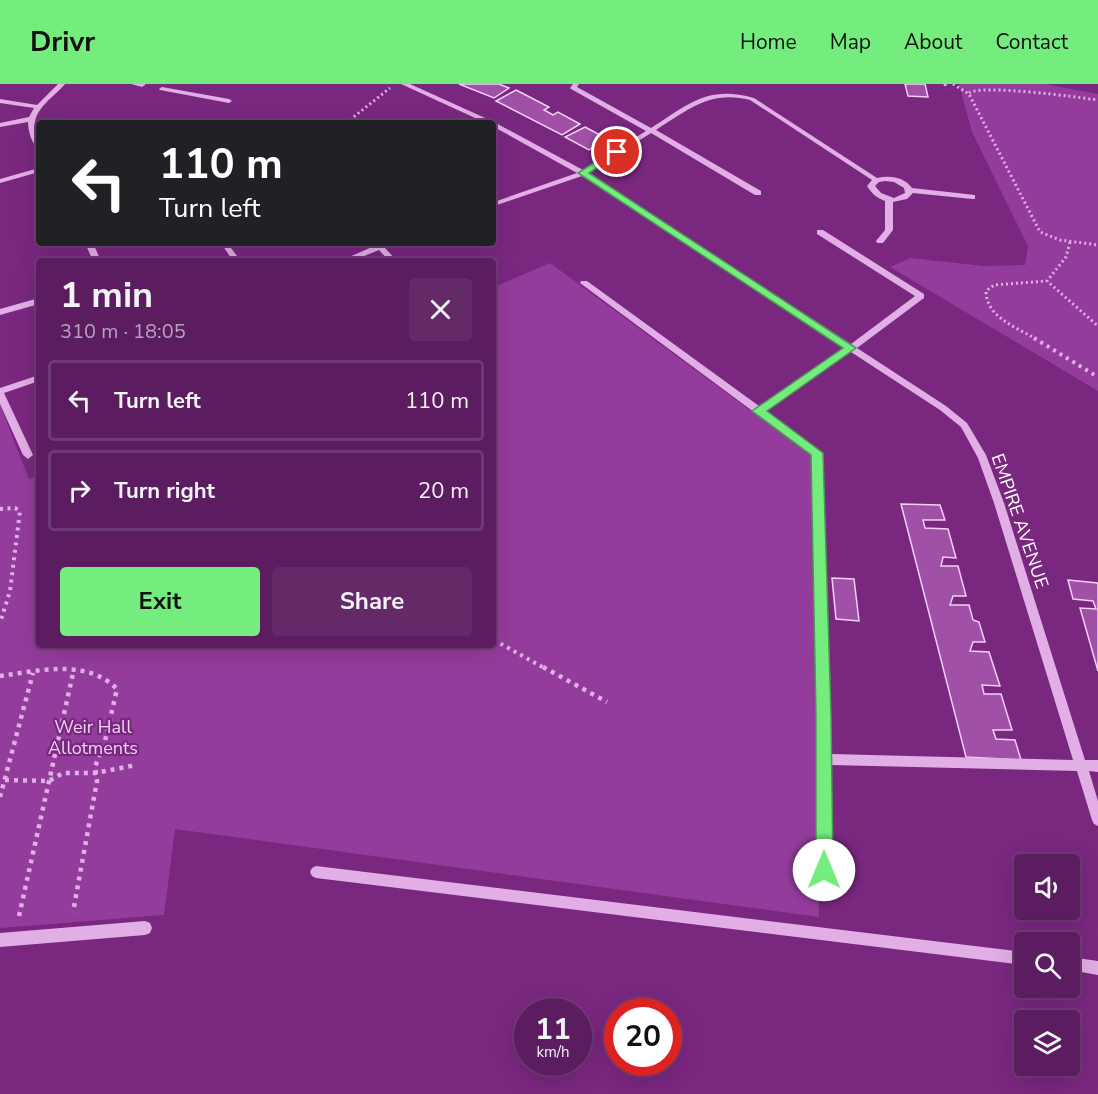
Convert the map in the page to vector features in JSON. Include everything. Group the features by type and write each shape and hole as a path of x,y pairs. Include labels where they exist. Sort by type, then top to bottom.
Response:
{"street":[{"path":"36,139 31,119 62,84"},
{"path":"180,92 187,84"},
{"name":"EMPIRE AVENUE","path":"404,84 486,120"},
{"path":"576,84 573,88 652,130 758,193"},
{"path":"162,89 229,101"},
{"path":"496,203 583,173 709,96 729,94 752,99 876,180 896,179 906,185 909,190"},
{"path":"0,101 40,107"},
{"path":"0,125 31,119"},
{"name":"EMPIRE AVENUE","path":"496,125 583,173 942,408 964,425 978,450 999,503 1098,820"},
{"path":"0,181 36,171"},
{"path":"876,180 872,190 877,195 889,199 906,197 909,190"},
{"path":"909,190 972,197"},
{"path":"880,241 889,230 889,199"},
{"path":"758,411 851,348 921,296 820,232"},
{"path":"226,246 235,258"},
{"path":"376,246 390,258"},
{"path":"352,258 380,247"},
{"path":"584,283 817,453 825,759 824,870"},
{"path":"0,312 36,301"},
{"path":"28,455 0,393 36,379"},
{"path":"825,759 1098,766"},
{"path":"316,872 1014,958"},
{"path":"0,940 145,928"},
{"path":"1080,965 1098,968"}],"path":[{"path":"350,120 396,84"},
{"path":"945,84 946,89"},
{"path":"953,84 969,94 1040,232 1046,236 1070,242 1098,245"},
{"path":"962,88 994,87 1098,100"},
{"path":"969,94 973,89"},
{"path":"1047,281 1066,257 1070,242"},
{"path":"1098,326 1047,281 994,285 986,291 986,302 993,313 1098,377"},
{"path":"0,509 15,508 20,511 10,591 0,623"},
{"path":"496,641 607,702"},
{"path":"19,916 74,669"},
{"path":"0,676 74,669 97,673 113,683 117,689 95,773 97,781 74,912"},
{"path":"0,797 33,673"},
{"path":"4,780 49,781 63,773 95,773 136,765"}],"green space":[{"path":"959,84 1044,84 1098,94 1098,391 890,267 910,258 984,266 1025,265 1028,246 972,132"},
{"name":"Weir Hall Allotments","path":"550,263 815,458 819,917 175,829 164,915 0,928 0,405 29,479 36,476 36,648 496,648 496,286"}],"building":[{"path":"459,84 499,84 509,88 494,98"},
{"path":"905,84 925,84 928,97 908,96"},
{"path":"516,90 549,107 544,110 553,115 558,112 580,124 562,135 496,101"},
{"path":"585,127 602,136 598,138 603,141 589,150 565,137"},
{"path":"901,504 940,505 945,520 923,520 925,528 948,529 956,558 943,557 941,566 958,566 966,596 953,596 950,605 969,605 973,620 979,622 985,642 973,642 970,651 989,652 1000,686 982,685 984,694 1001,694 1012,730 993,730 996,739 1015,740 1021,760 966,757"},
{"path":"832,578 854,579 859,621 836,619"},
{"path":"1068,580 1098,583 1098,671 1080,608 1096,609 1093,601 1073,599"}],"route":[{"path":"617,152 583,173 851,348 758,411 817,453 825,759 824,870"}]}
